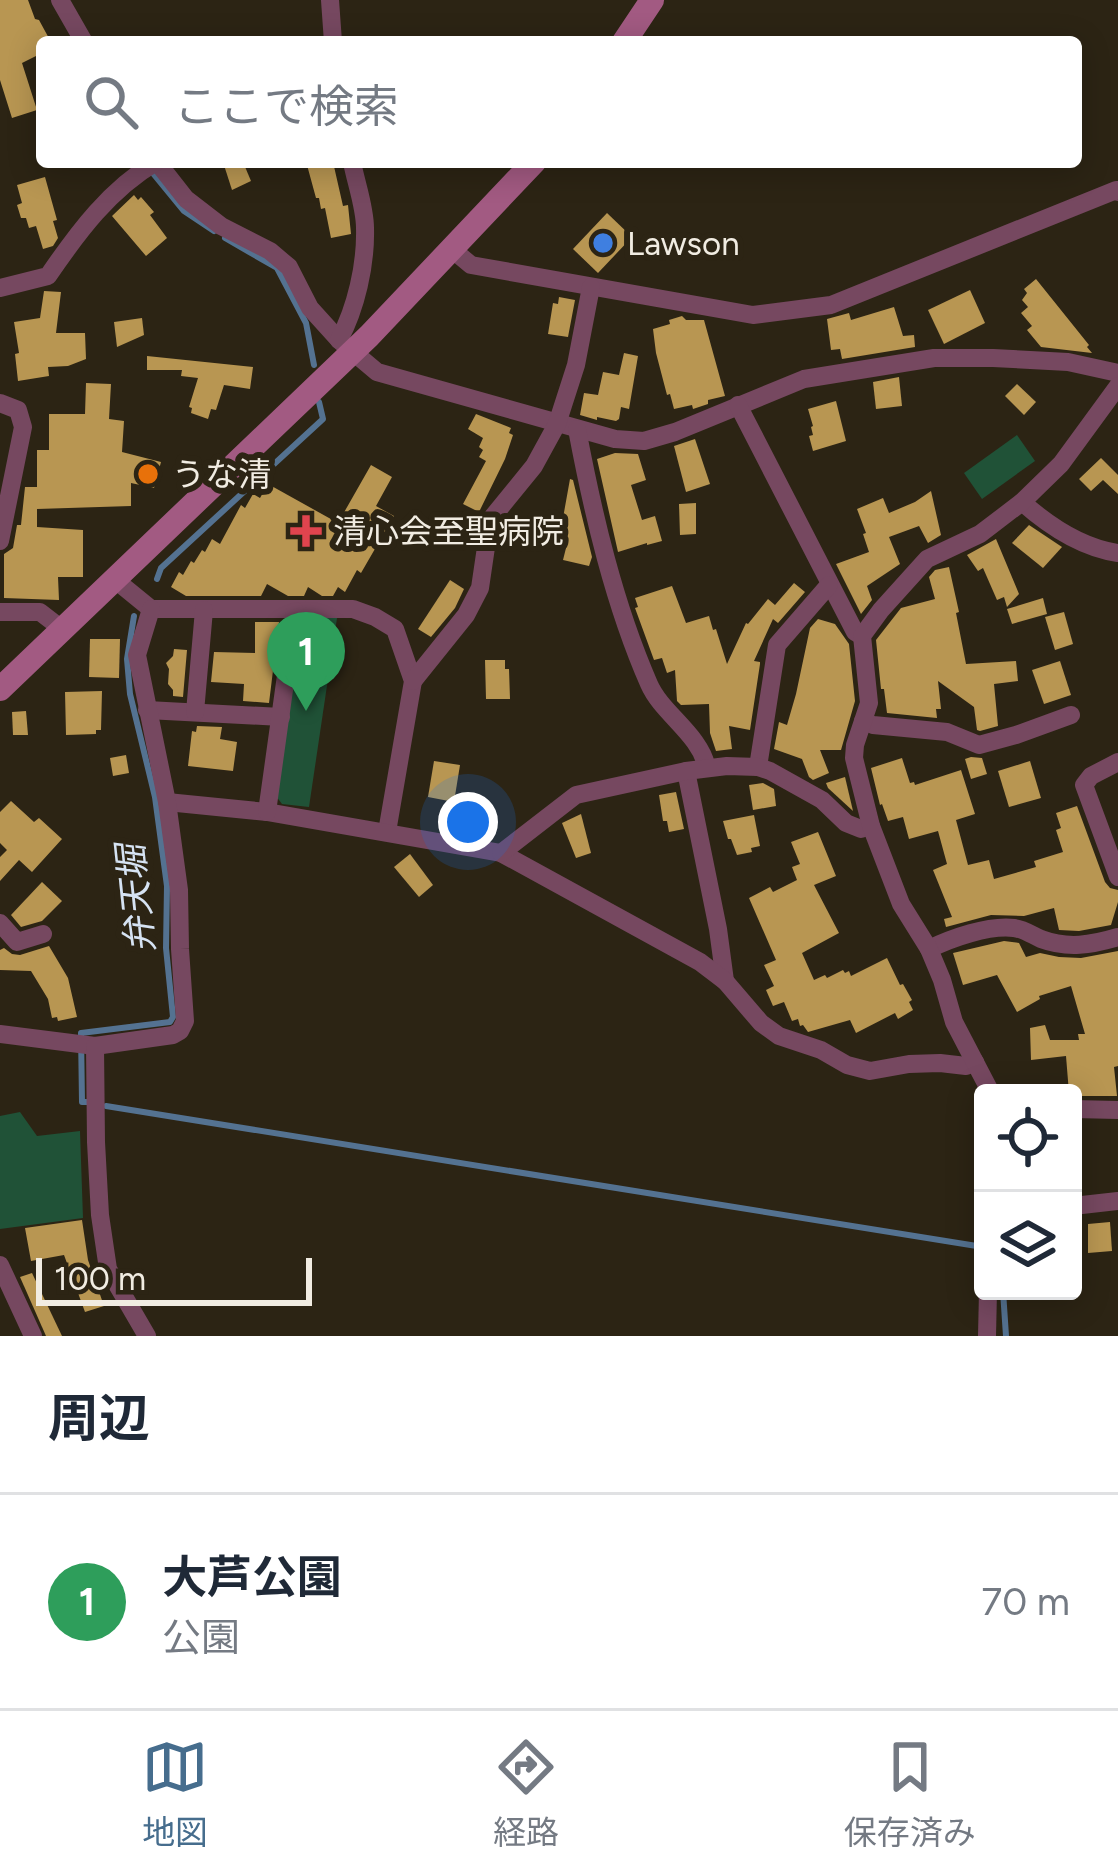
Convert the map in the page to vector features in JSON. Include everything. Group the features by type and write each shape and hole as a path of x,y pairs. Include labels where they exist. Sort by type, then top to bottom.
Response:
{"street":[{"path":"60,0 81,36"},
{"path":"330,0 333,36"},
{"path":"628,36 652,0"},
{"path":"0,288 48,276 109,198 145,168"},
{"path":"161,168 186,199 289,267 310,308 377,372 615,439 644,441 675,432 804,379 934,358 1068,362 1118,373"},
{"path":"346,346 365,225 353,168"},
{"path":"0,689 346,346 453,250 528,168"},
{"path":"453,250 471,265 753,315 831,305 1118,193"},
{"path":"413,681 466,615 481,588 490,520 534,466 557,424 576,365 591,287"},
{"path":"986,1084 954,1022 929,949 901,904 871,826 854,758 869,703 862,636 927,559 980,534 1061,464 1118,386"},
{"path":"0,403 18,410 23,427 0,541"},
{"path":"738,405 829,585 855,632 862,636"},
{"path":"577,429 622,612 647,681 707,760 707,767"},
{"path":"1022,502 1058,529 1099,550 1118,553"},
{"path":"113,578 152,609 353,609 395,629 413,681 388,832"},
{"path":"758,767 777,645 829,585"},
{"path":"0,1034 85,1044 173,1035 185,1022 179,890 167,802 137,655 152,609"},
{"path":"195,712 204,610"},
{"path":"267,812 295,611"},
{"path":"0,612 40,612 62,629"},
{"path":"147,710 281,717"},
{"path":"863,721 947,732 979,745 1071,715"},
{"path":"1118,762 1084,785 1118,878"},
{"path":"501,853 577,795 707,767 758,767 822,800 846,823 861,829 871,826"},
{"path":"686,771 725,981"},
{"path":"167,802 267,812 501,853 700,962 778,1036 870,1071 909,1064 966,1066 975,1062"},
{"path":"0,923 17,942 43,934"},
{"path":"929,949 994,928 1018,928 1062,945 1090,945 1118,937"},
{"path":"85,1044 109,1269 147,1336"},
{"path":"1082,1108 1118,1109"},
{"path":"1082,1205 1118,1202"},
{"path":"0,1265 33,1336"},
{"path":"987,1336 988,1300"}],"green space":[{"path":"1017,435 1035,461 982,499 964,473"},
{"path":"315,616 337,618 309,807 282,804 276,796 301,626"},
{"path":"20,1112 37,1136 80,1131 83,1218 0,1229 0,1116"}],"building":[{"path":"0,0 28,0 48,36 36,36 36,56 22,63 36,110 12,118 0,80"},
{"path":"225,168 246,168 251,181 232,190"},
{"path":"308,168 334,168 343,206 348,205 351,234 331,238 325,208 321,209"},
{"path":"45,177 58,238 43,249 36,226 29,228 26,218 21,218 17,185"},
{"path":"134,195 154,212 150,215 167,238 146,256 112,216"},
{"path":"607,213 632,237 598,273 573,249"},
{"path":"1036,279 1092,353 1041,347 1027,330 1032,326 1021,313 1028,307 1022,300 1027,293 1024,289"},
{"path":"970,290 985,323 944,344 928,310"},
{"path":"44,291 61,292 56,333 85,333 86,359 48,367 49,376 18,381 14,322 40,318"},
{"path":"559,297 575,300 568,337 548,334 553,303 558,304"},
{"path":"894,307 903,336 914,335 915,347 842,359 840,349 831,350 827,319 849,313 851,320"},
{"path":"682,316 704,320 725,396 693,409 692,405 674,409 667,395 653,329"},
{"path":"142,318 144,335 117,347 114,322"},
{"path":"624,353 638,356 629,409 621,407 616,421 580,415 584,393 598,395 603,372 619,375"},
{"path":"147,356 253,367 250,389 224,385 208,419 191,413 189,407 198,378 181,376 182,370 147,370"},
{"path":"899,377 902,406 876,409 873,382"},
{"path":"86,383 111,384 109,419 124,421 122,452 161,462 154,488 131,483 131,506 37,509 37,527 83,530 83,577 58,577 59,600 4,598 4,554 13,548 17,525 21,525 25,487 37,487 37,450 49,450 49,414 85,414"},
{"path":"1017,384 1036,402 1024,415 1005,396"},
{"path":"836,401 846,441 813,451 808,409"},
{"path":"476,414 511,428 513,435 479,512 463,504 486,461 479,457 483,438 468,429"},
{"path":"695,439 710,484 686,492 674,446"},
{"path":"615,453 638,454 646,480 631,485 642,520 655,516 662,541 618,552 597,459"},
{"path":"1101,458 1118,475 1118,494 1103,480 1091,491 1079,479"},
{"name":"清心会至聖病院","path":"371,465 392,477 376,506 394,516 345,592 338,587 333,596 322,596 308,587 304,596 288,596 267,584 261,596 186,596 171,587 179,572 183,575 212,539 220,544 241,505 245,508 253,494 260,498 268,484 338,523"},
{"path":"570,479 592,557 589,566 563,560 568,540 563,518"},
{"path":"931,491 941,535 928,543 919,526 889,537 900,564 867,586 872,600 861,614 836,564 869,552 857,509 883,498 889,513"},
{"path":"696,503 696,534 680,535 679,504"},
{"path":"1029,525 1062,547 1043,568 1012,543"},
{"path":"996,539 1019,594 1007,607 1004,597 997,600 983,568 978,571 967,555"},
{"path":"949,567 966,664 1016,661 1018,681 994,684 998,726 980,731 974,707 938,681 941,709 936,709 937,718 887,713 881,689 876,640 901,608 935,599 929,577"},
{"path":"450,580 464,589 431,637 418,629"},
{"path":"794,583 805,592 778,623 773,619 754,661 760,664 750,730 729,726 732,749 716,751 709,704 681,705 677,701 675,670 667,673 662,658 654,660 635,598 672,586 686,623 709,616 727,664 746,623 768,599 775,605"},
{"path":"1043,598 1047,614 1012,624 1007,609"},
{"path":"1064,612 1073,644 1055,650 1045,617"},
{"path":"818,619 835,624 849,644 855,701 841,750 820,750 829,773 813,780 802,759 774,749 779,722 787,725 810,628"},
{"path":"255,622 279,622 269,703 243,701 244,684 211,682 214,652 255,653"},
{"path":"90,639 120,639 119,678 89,677"},
{"path":"174,649 187,650 183,697 173,696 168,684 166,663"},
{"path":"485,660 505,660 510,699 486,699"},
{"path":"1060,661 1071,695 1044,704 1032,670"},
{"path":"102,691 101,730 66,735 65,692"},
{"path":"26,711 28,735 13,735 12,712"},
{"path":"197,726 222,727 220,739 237,742 233,771 188,766 192,731"},
{"path":"126,755 129,773 113,776 110,758"},
{"path":"902,758 910,783 915,785 961,770 975,814 956,820 968,865 989,860 994,879 1036,867 1034,861 1063,852 1056,813 1077,806 1105,882 1118,890 1111,925 1059,930 1054,908 1024,916 991,915 946,927 944,919 952,917 933,870 947,864 938,831 909,839 903,817 888,821 880,805 871,768"},
{"path":"982,758 987,774 971,779 965,759"},
{"path":"434,761 460,765 454,802 428,797"},
{"path":"1030,761 1041,798 1009,807 998,771"},
{"path":"845,777 853,811 826,783"},
{"path":"763,783 774,789 776,806 753,810 749,785"},
{"path":"676,792 684,829 669,832 659,795"},
{"path":"11,801 62,839 32,872 19,860 0,881 0,857 7,850 0,843 0,812"},
{"path":"581,814 591,853 576,858 562,823"},
{"path":"754,815 760,846 737,855 723,821"},
{"path":"818,832 836,876 814,885 839,933 802,953 814,980 843,970 851,976 887,958 912,1000 913,1010 898,1019 895,1013 856,1033 850,1020 808,1032 798,1019 792,1021 784,1002 773,1006 766,990 774,986 764,965 776,960 749,898 797,880 792,867 800,864 791,842"},
{"path":"410,854 433,885 419,897 394,867"},
{"path":"42,882 62,901 42,921 21,927 11,915"},
{"path":"1004,941 1019,943 1026,957 1040,953 1081,958 1118,951 1117,1096 1082,1096 1082,1084 1068,1084 1066,1056 1031,1060 1030,1028 1045,1025 1050,1040 1079,1040 1078,1034 1085,1034 1071,986 1039,996 1017,1012 997,975 963,985 953,953"},
{"path":"49,946 68,978 77,1017 52,1018 48,999 31,971 0,970 4,948 20,955"},
{"path":"82,1220 88,1260 104,1306 85,1312 64,1255 31,1261 25,1228"},
{"path":"1110,1222 1112,1251 1088,1253 1088,1224"},
{"path":"32,1273 62,1336 46,1336 20,1277"}],"waterway":[{"name":"弁天堀","path":"152,172 184,211 214,231"},
{"name":"弁天堀","path":"225,238 277,268 306,323 314,365"},
{"name":"弁天堀","path":"157,579 161,568 323,419 319,402"},
{"name":"弁天堀","path":"88,1102 82,1102 81,1033 170,1022 173,1017 166,948 167,886 155,797 130,694 127,659 134,616"},
{"path":"106,1106 974,1246"},
{"path":"1004,1300 1006,1336"}],"place":[{"name":"Lawson","path":"603,243"},
{"name":"うな清","path":"148,474"},
{"name":"清心会至聖病院","path":"306,531"},
{"name":"大芦公園","path":"306,711"}]}
